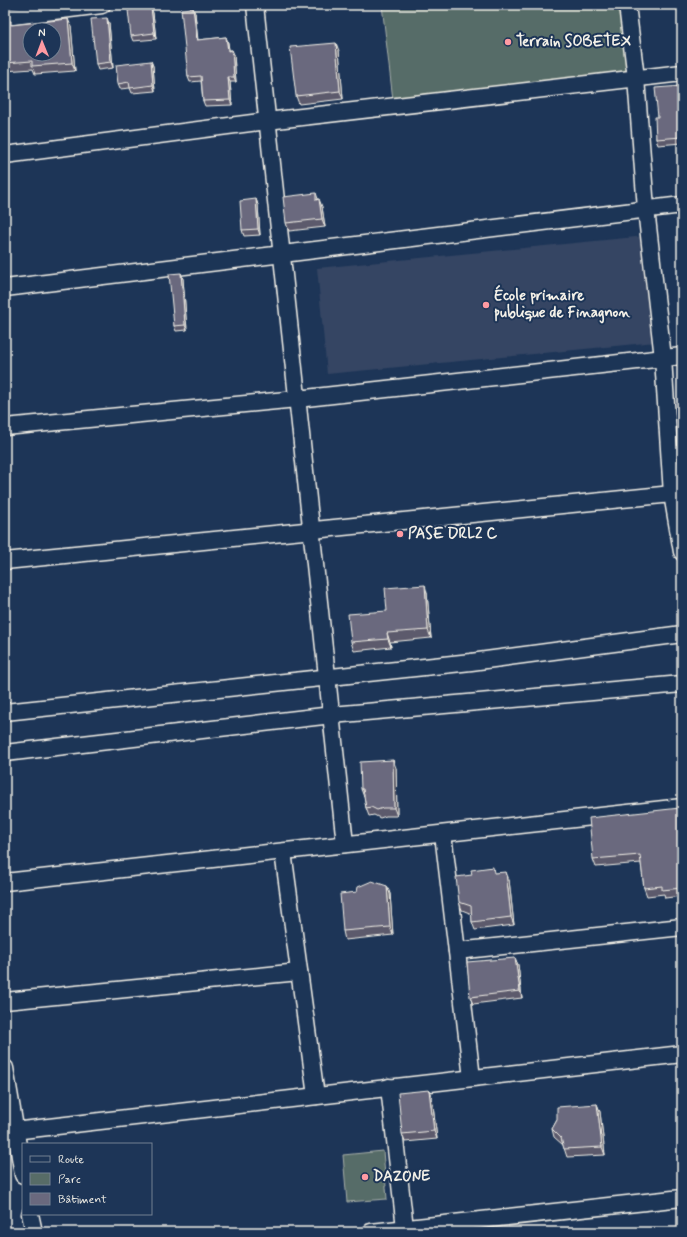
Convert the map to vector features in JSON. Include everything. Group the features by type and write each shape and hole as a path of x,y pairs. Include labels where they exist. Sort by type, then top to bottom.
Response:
{"street":[{"path":"5,16 102,5"},
{"path":"255,5 345,844"},
{"path":"627,5 636,78 646,209 663,358 682,552"},
{"path":"5,155 267,121 682,73"},
{"path":"5,288 682,205"},
{"path":"5,427 297,399 682,356"},
{"path":"5,561 677,494"},
{"path":"5,712 471,662 682,634"},
{"path":"5,752 332,715 682,684"},
{"path":"5,882 682,807"},
{"path":"443,834 472,1078"},
{"path":"284,852 316,1096"},
{"path":"457,951 682,927"},
{"path":"5,1001 299,972"},
{"path":"10,1131 682,1054"},
{"path":"5,1068 10,1131 22,1172"},
{"path":"389,1087 405,1228"},
{"path":"371,1232 682,1198"},
{"path":"30,1215 34,1232"}],"shaded area":[{"name":"École primaire publique de Finagnon","path":"646,236 656,342 327,374 317,268"}],"green space":[{"name":"Terrain SOBETEX","path":"382,5 626,5 634,79 393,100"},
{"name":"DAZONE","path":"383,1151 387,1199 347,1202 343,1155"}],"building":[{"path":"151,8 154,33 131,36 128,10"},
{"path":"193,8 197,40 226,37 228,51 232,50 234,77 228,77 230,100 203,101 201,76 188,77 181,9"},
{"path":"107,18 111,62 96,64 91,19"},
{"path":"68,19 72,63 32,66 32,62 62,62 62,22 40,22"},
{"path":"5,21 11,21 11,25 22,24 22,62 5,63"},
{"path":"336,43 340,91 296,96 290,47"},
{"path":"151,61 153,85 130,88 129,82 118,84 116,65"},
{"path":"682,86 682,137 656,139 655,117 658,117 655,88"},
{"path":"316,193 316,200 319,199 322,219 286,223 283,197"},
{"path":"256,199 258,229 242,230 240,201"},
{"path":"181,273 185,325 174,326 169,274"},
{"path":"425,585 428,630 387,633 388,639 351,642 348,614 387,611 385,588"},
{"path":"393,760 394,808 383,808 377,810 371,807 366,808 363,789 361,789 360,762"},
{"path":"680,808 682,824 682,888 662,890 662,886 644,888 640,855 593,859 589,818"},
{"path":"493,867 494,873 506,872 511,917 472,922 471,906 459,902 456,877 472,875 471,870"},
{"path":"372,881 387,886 390,927 343,931 340,894 357,892 358,887"},
{"path":"515,958 520,991 470,997 467,962"},
{"path":"429,1090 434,1131 402,1134 398,1093"},
{"path":"597,1104 602,1147 564,1149 561,1138 552,1129 557,1120 557,1107"}],"place":[{"name":"Terrain SOBETEX","path":"508,42"},
{"name":"École primaire publique de Finagnon","path":"486,305"},
{"name":"PASE DRL2 C","path":"400,534"},
{"name":"DAZONE","path":"365,1177"}]}
